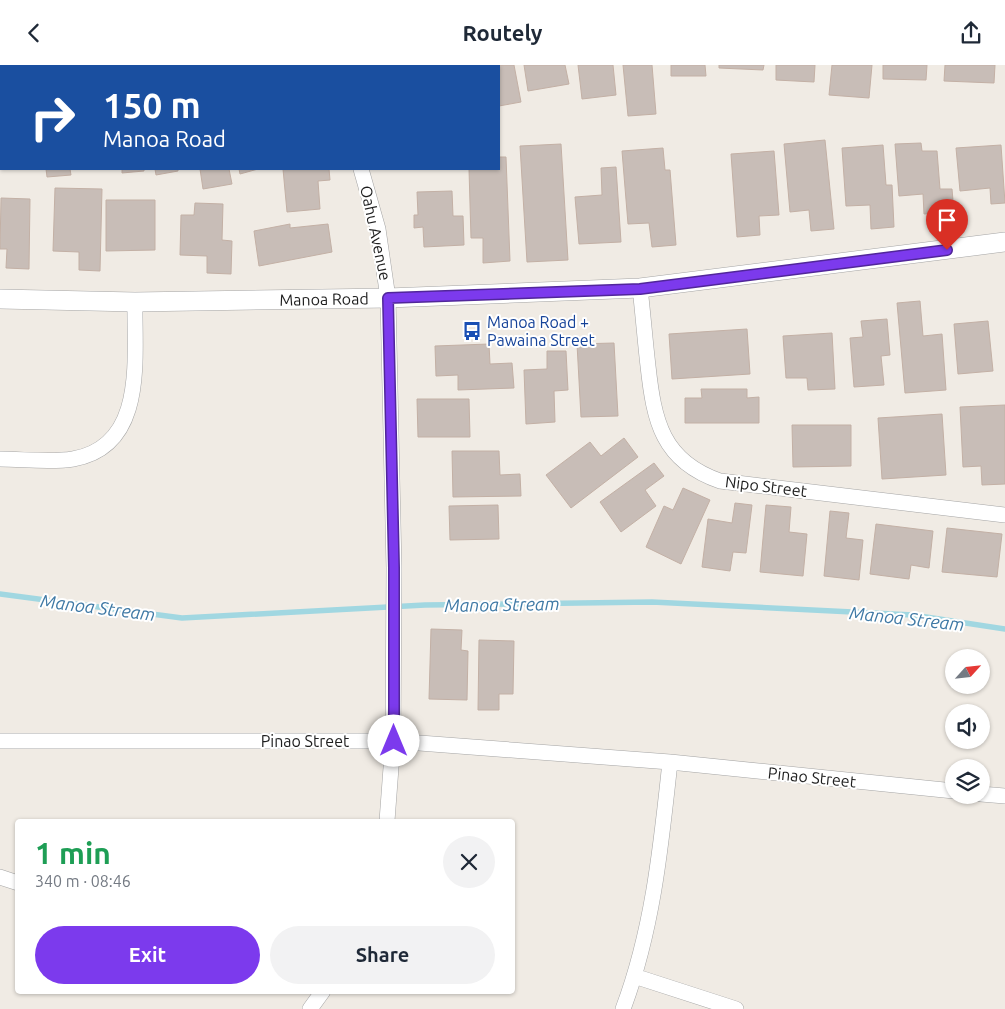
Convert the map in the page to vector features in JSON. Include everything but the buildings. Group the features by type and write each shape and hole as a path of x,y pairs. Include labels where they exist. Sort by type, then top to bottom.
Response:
{"street":[{"name":"Oahu Avenue","path":"361,170 378,229 388,298 394,568 394,741 387,819"},
{"name":"Manoa Road","path":"0,299 135,302 388,298 640,289 1005,243"},
{"name":"Nipo Street","path":"640,289 655,418 675,453 696,470 720,481 1005,515"},
{"path":"0,459 71,459 96,451 115,435 127,416 133,393 135,302"},
{"name":"Pinao Street","path":"0,741 394,741 670,762 945,790"},
{"path":"623,1009 651,912 658,871 670,762"},
{"path":"990,795 1005,796"},
{"path":"0,877 15,882"},
{"path":"634,976 736,1009"},
{"path":"310,1009 321,994"}],"waterway":[{"name":"Manoa Stream","path":"0,594 182,618 425,605 652,602 913,615 1005,629"}],"place":[{"name":"Manoa Road + Pawaina Street","path":"472,331"}],"route":[{"path":"394,741 394,568 388,298 640,289 947,250"}]}
